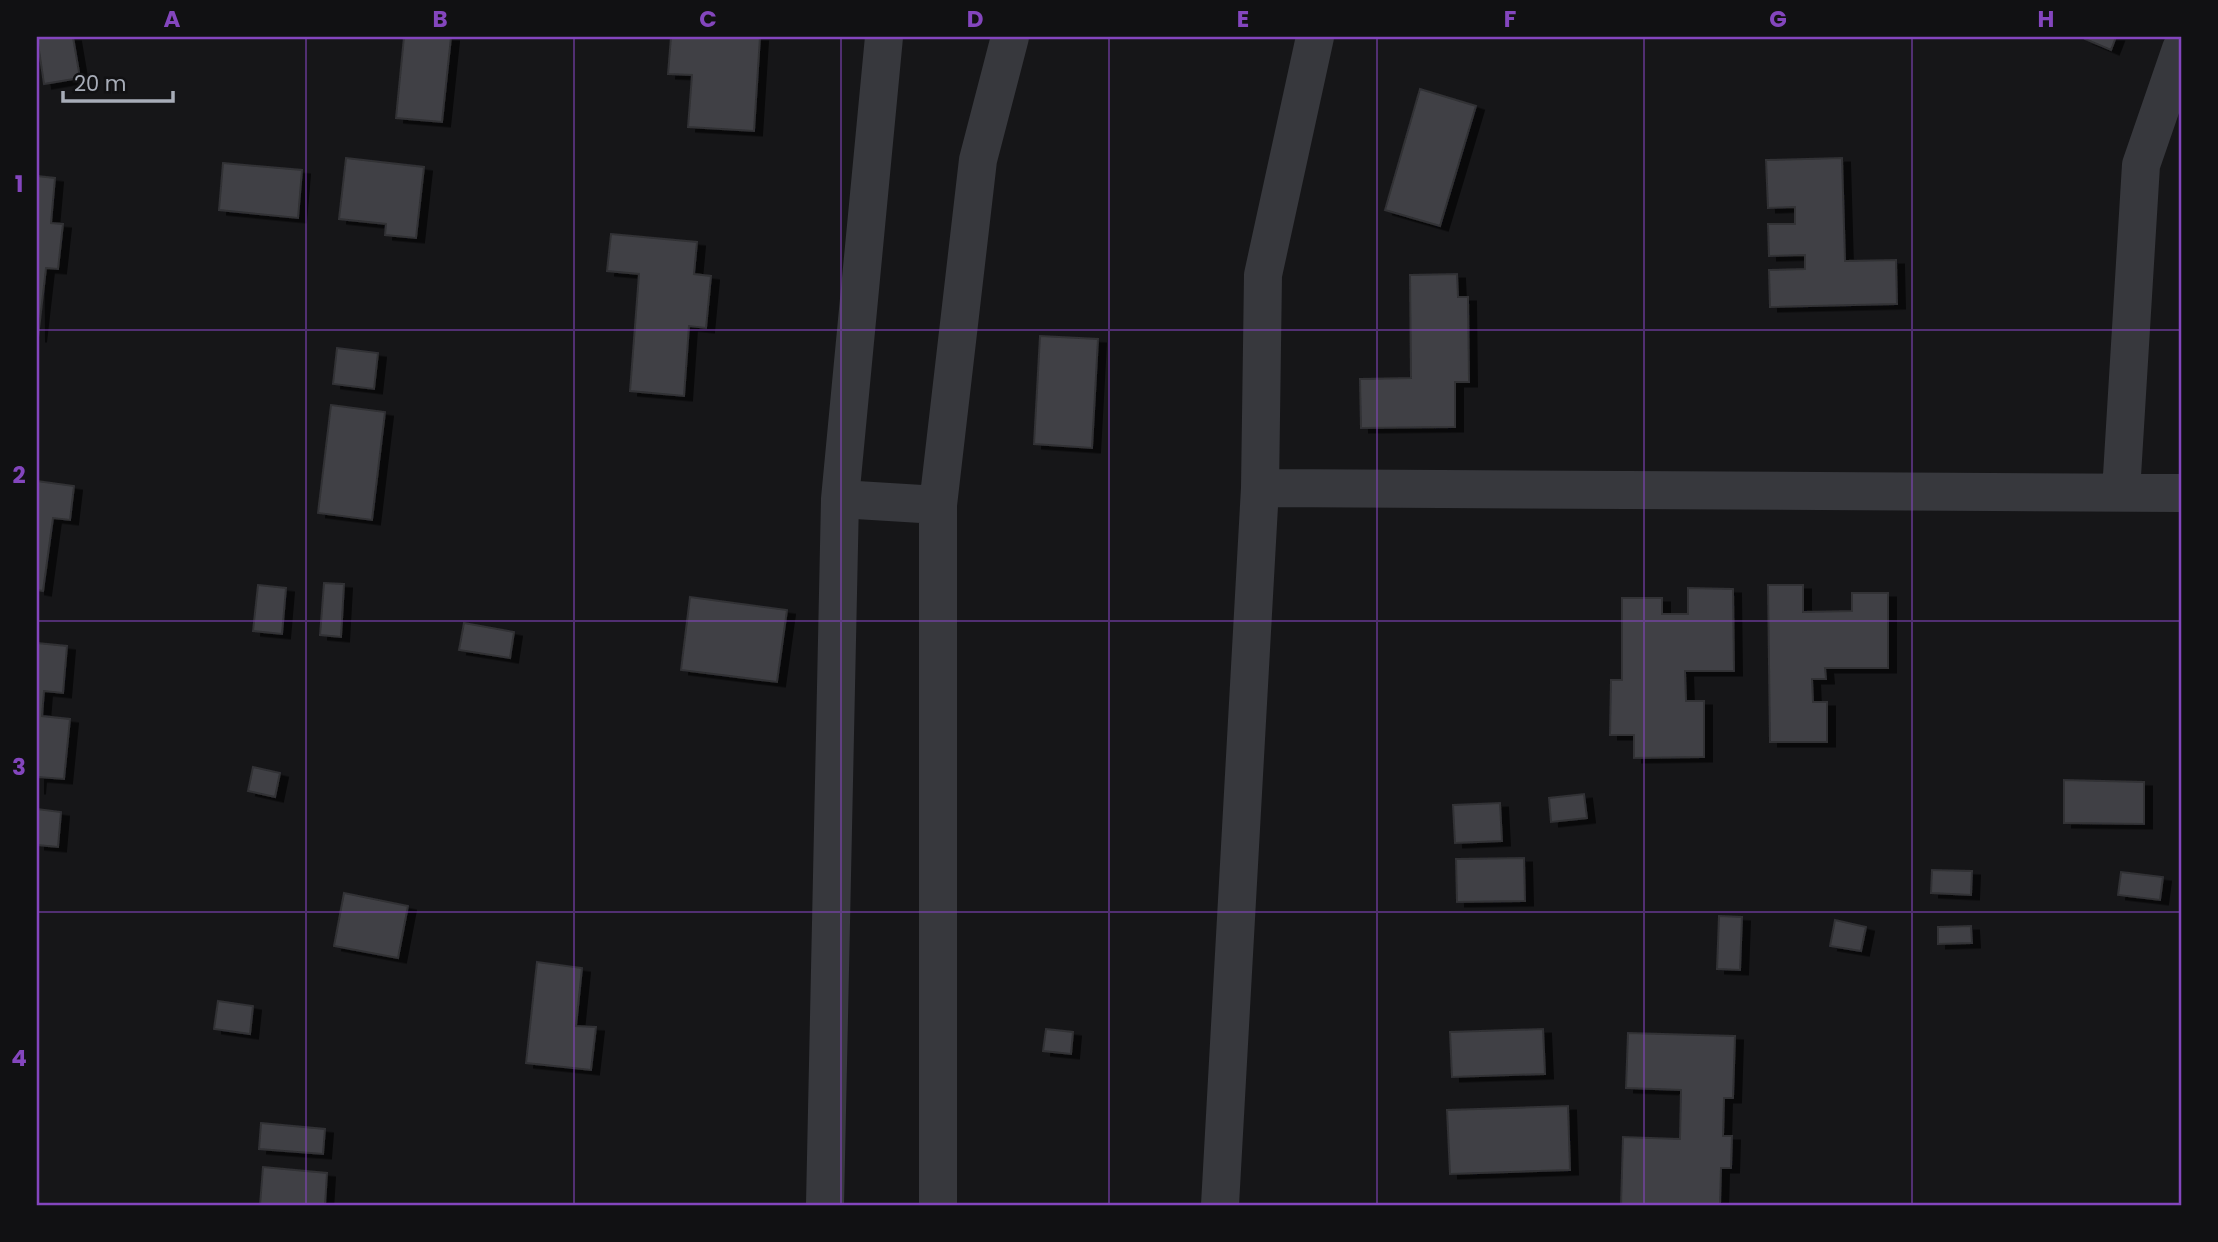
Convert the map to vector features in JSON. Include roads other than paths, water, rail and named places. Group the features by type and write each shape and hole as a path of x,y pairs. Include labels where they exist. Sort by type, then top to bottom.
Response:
{"street":[{"path":"825,1205 840,499 884,37"},
{"path":"938,1205 938,505 978,160 1010,37"},
{"path":"1220,1205 1261,488 1263,275 1315,37"},
{"path":"2121,492 2141,165 2181,49"},
{"path":"1261,488 2181,493"},
{"path":"840,499 938,505"}]}
